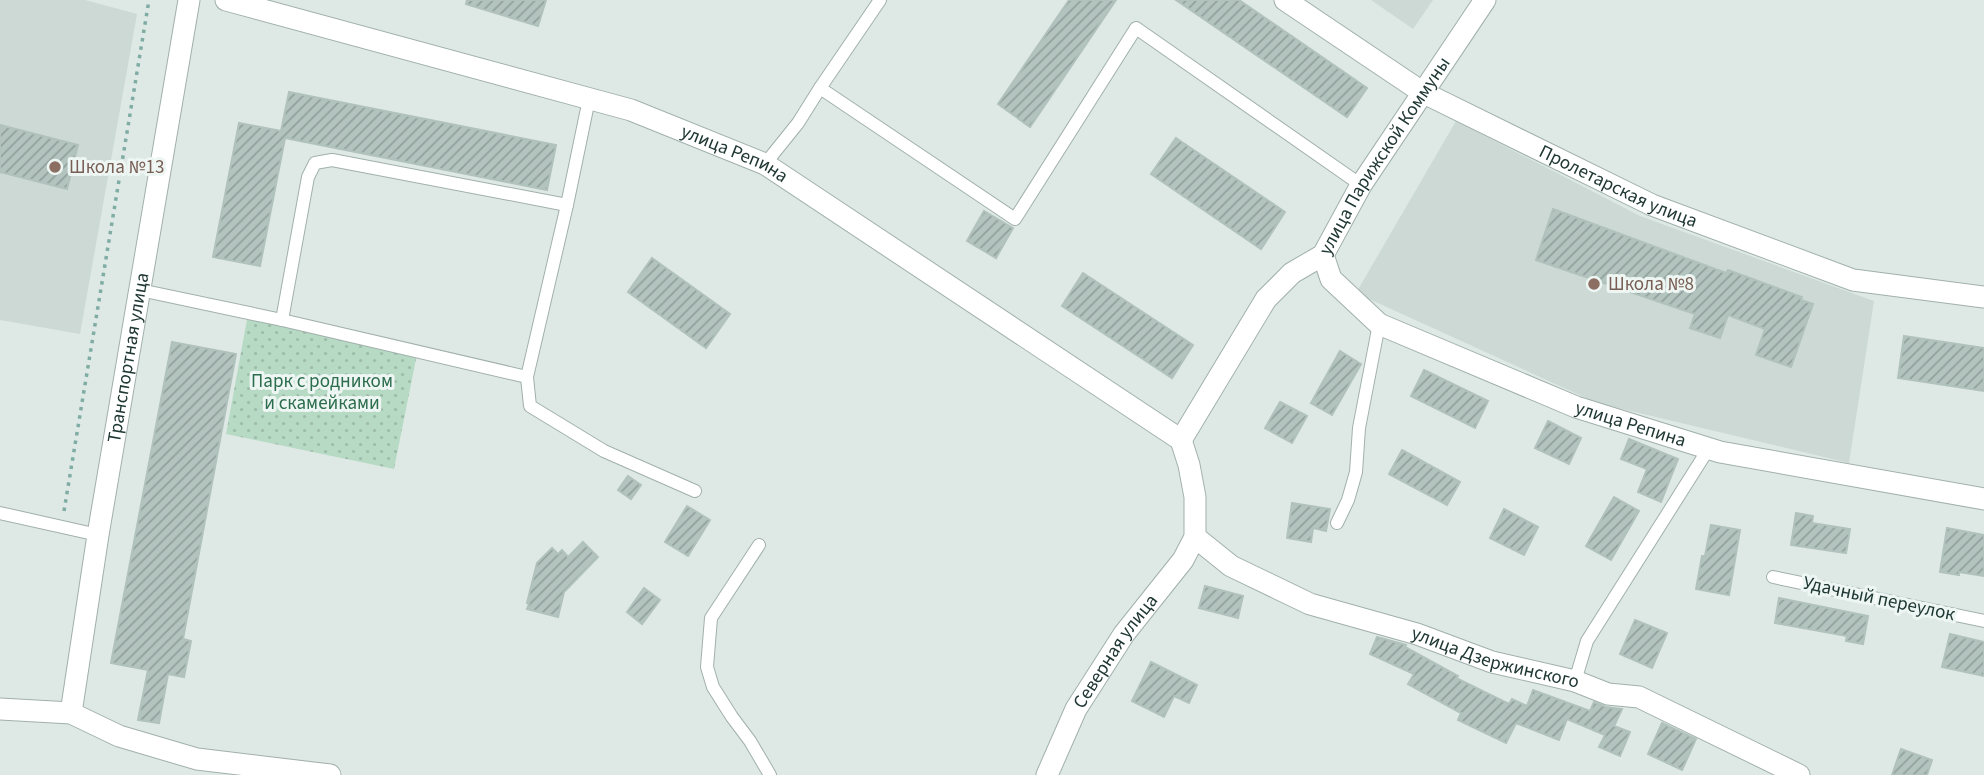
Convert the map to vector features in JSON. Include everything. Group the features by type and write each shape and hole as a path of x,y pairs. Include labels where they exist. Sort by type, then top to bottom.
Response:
{"street":[{"name":"Транспортная улица","path":"71,713 98,535 189,0"},
{"name":"улица Репина","path":"226,0 631,110 765,164 1181,440"},
{"name":"Пролетарская улица","path":"1284,0 1422,92 1652,205 1853,280 1984,297"},
{"name":"улица Парижской Коммуны","path":"1181,440 1266,299 1292,273 1323,255 1361,185 1485,0"},
{"name":"улица Репина","path":"1323,255 1331,279 1379,324 1576,407 1733,454 1984,499"},
{"path":"1181,440 1195,497 1195,537"},
{"name":"улица Дзержинского","path":"1195,537 1231,566 1311,604 1417,634 1492,662 1575,681 1608,694 1639,697 1799,775"},
{"name":"Северная улица","path":"1047,775 1076,709 1124,634 1184,560 1195,537"},
{"path":"0,709 71,713 118,736 197,759 330,775"}],"lane":[{"path":"765,164 798,123 880,0"},
{"path":"820,88 1015,219 1136,28 1361,185"},
{"path":"589,99 527,377 530,407 604,451 695,491"},
{"path":"282,320 308,177 315,163 332,160 567,205"},
{"path":"140,290 527,377"},
{"path":"1337,523 1348,500 1356,472 1359,428 1379,324"},
{"path":"1575,681 1587,642 1709,448"},
{"path":"0,513 98,535"},
{"path":"759,545 711,618 707,667 713,687 770,775"},
{"name":"Удачный переулок","path":"1773,578 1984,621"}],"path":[{"path":"61,527 149,0"}],"shaded area":[{"name":"Школа №13","path":"0,0 85,0 137,14 80,334 0,320"},
{"path":"1371,0 1433,0 1413,29"},
{"name":"Школа №8","path":"1456,121 1640,216 1874,301 1849,463 1597,403 1356,293"}],"green space":[{"name":"Парк с родником и скамейками","path":"248,314 418,349 394,469 226,434"}],"building":[{"path":"467,0 546,0 538,26 466,4"},
{"path":"1069,0 1116,0 1030,127 998,104"},
{"path":"1176,0 1239,0 1367,88 1347,117"},
{"path":"289,92 556,145 547,190 285,138 260,266 213,257 239,123 281,131"},
{"path":"0,125 78,145 67,189 0,172"},
{"path":"1176,138 1285,212 1261,249 1151,174"},
{"path":"1553,209 1726,273 1728,270 1802,297 1801,300 1813,304 1791,367 1756,355 1765,329 1728,315 1720,338 1690,328 1695,314 1536,260"},
{"path":"984,211 1013,228 996,258 967,241"},
{"path":"652,258 730,314 706,348 628,292"},
{"path":"1083,273 1193,345 1172,378 1062,306"},
{"path":"1904,336 1984,348 1984,391 1898,378"},
{"path":"172,342 236,354 183,639 191,641 184,677 168,674 159,723 138,720 148,670 111,663"},
{"path":"1340,351 1361,364 1332,415 1311,403"},
{"path":"1424,370 1488,401 1475,428 1411,396"},
{"path":"1280,402 1307,416 1292,443 1265,428"},
{"path":"1548,421 1581,438 1569,464 1535,448"},
{"path":"1629,439 1678,459 1661,502 1638,492 1647,469 1621,459"},
{"path":"1402,450 1460,482 1447,505 1389,474"},
{"path":"628,476 641,485 631,499 618,490"},
{"path":"1614,497 1639,511 1611,560 1586,546"},
{"path":"1292,503 1330,509 1326,531 1313,528 1311,542 1287,538"},
{"path":"687,506 710,520 688,556 665,542"},
{"path":"1504,509 1538,527 1524,555 1490,538"},
{"path":"1796,513 1813,516 1812,523 1850,529 1846,553 1791,545"},
{"path":"1711,525 1740,530 1729,595 1696,589"},
{"path":"1947,528 1984,535 1984,576 1940,572"},
{"path":"583,542 598,557 564,592 558,617 527,609 537,563 552,548 558,554 562,550 568,557"},
{"path":"1205,586 1243,596 1238,618 1199,608"},
{"path":"644,588 660,600 642,624 627,612"},
{"path":"1779,598 1868,616 1863,644 1846,641 1847,636 1775,623"},
{"path":"1635,620 1667,633 1652,668 1620,654"},
{"path":"1950,634 1984,642 1984,676 1942,667"},
{"path":"1377,637 1406,645 1405,647 1458,676 1456,678 1509,704 1512,699 1527,706 1533,690 1590,711 1594,702 1622,709 1614,726 1630,732 1620,756 1599,747 1605,735 1567,719 1559,740 1516,723 1506,743 1458,720 1461,713 1408,684 1414,674 1370,654"},
{"path":"1151,662 1197,685 1189,703 1174,696 1164,717 1132,701"},
{"path":"1662,723 1696,739 1682,770 1648,754"},
{"path":"1901,749 1932,760 1927,775 1892,775"}],"place":[{"name":"Школа №13","path":"55,167"},
{"name":"Школа №8","path":"1594,284"}]}
